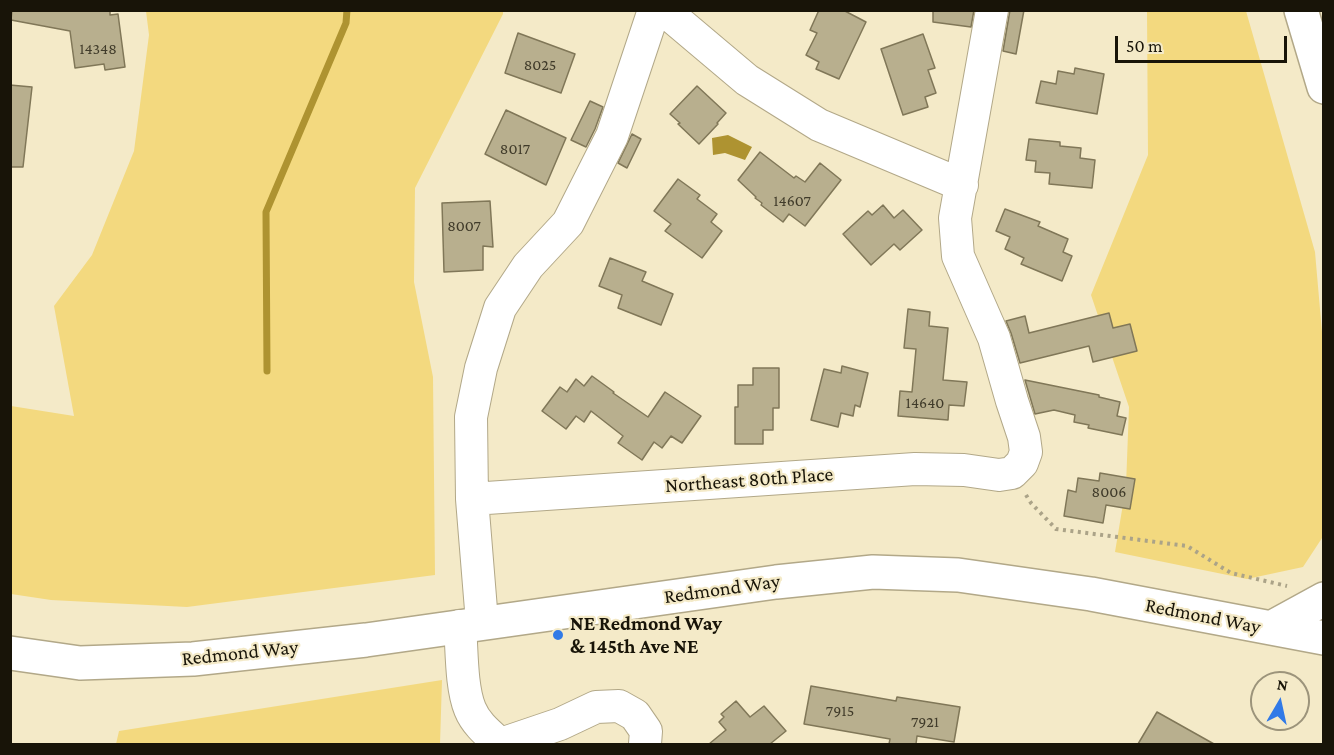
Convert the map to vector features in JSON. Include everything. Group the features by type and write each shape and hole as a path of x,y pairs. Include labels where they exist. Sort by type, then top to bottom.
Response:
{"main road":[{"path":"1301,10 1323,87"},
{"name":"Redmond Way","path":"10,653 80,663 193,659 366,640 776,582 873,572 958,575 1091,594 1323,638"},
{"path":"1271,628 1323,599"}],"street":[{"path":"645,744 646,731 635,715 619,706 596,707 560,724 501,744 483,729 471,710 465,691 471,624 471,417 481,368 500,308 528,266 568,224 612,136 654,10"},
{"path":"664,10 747,80 819,125 962,185 992,10"},
{"name":"Northeast 80th Place","path":"472,499 915,469 964,470 999,475 1012,473 1022,464 1026,452 1024,437 994,338 958,256 955,218 962,185"}],"path":[{"path":"1031,503 1056,529 1187,546 1231,573 1288,587"}],"shaded area":[{"path":"146,11 503,11 415,188 414,282 433,377 435,575 187,607 51,600 11,594 11,406 74,416 54,306 92,255 134,151 149,35"},
{"path":"1147,11 1246,11 1315,252 1324,355 1324,535 1303,567 1247,579 1115,552 1126,486 1129,407 1091,295 1148,155"},
{"path":"728,135 752,147 745,160 725,153 713,155 712,138"},
{"path":"442,680 440,744 116,744 119,731"}],"building":[{"path":"12,10 110,10 110,15 118,14 125,67 105,70 104,64 75,68 70,31 11,20"},
{"path":"819,10 843,10 866,22 839,79 816,69 819,62 806,55 817,33 810,30"},
{"path":"933,10 974,10 971,27 933,22"},
{"path":"1010,10 1024,10 1016,54 1003,51"},
{"path":"518,33 575,54 561,93 505,73"},
{"path":"923,34 935,68 928,70 936,93 925,97 928,107 903,115 881,49"},
{"path":"1075,68 1104,74 1097,114 1036,103 1041,81 1056,84 1058,71 1074,74"},
{"path":"10,85 32,87 23,167 10,167"},
{"path":"697,86 726,113 699,144 670,114"},
{"path":"590,101 603,107 586,147 571,140"},
{"path":"506,110 566,138 546,185 485,154"},
{"path":"632,134 641,139 627,168 618,163"},
{"path":"1029,139 1060,142 1060,146 1081,148 1080,158 1095,160 1092,188 1049,184 1050,173 1035,172 1036,161 1026,160"},
{"path":"760,152 794,178 796,176 805,182 820,163 841,180 805,226 789,214 783,222 761,205 762,203 738,180"},
{"path":"678,179 700,195 697,199 717,214 711,222 722,231 702,258 665,231 671,224 654,211"},
{"path":"490,201 493,247 483,246 483,270 444,272 442,203"},
{"path":"883,205 894,218 903,210 922,230 900,250 894,244 871,265 843,234 868,211 872,215"},
{"path":"1005,209 1040,222 1038,226 1068,239 1063,252 1072,256 1062,281 1021,264 1024,258 1005,249 1010,237 996,231"},
{"path":"610,258 646,272 642,281 673,294 661,325 618,308 622,295 599,286"},
{"path":"908,309 930,312 929,326 948,328 943,380 967,382 964,406 949,405 948,420 898,416 900,391 912,392 916,349 904,348"},
{"path":"1109,313 1113,328 1130,324 1137,351 1093,362 1089,346 1020,363 1006,321 1025,316 1029,333"},
{"path":"842,366 868,373 860,407 855,405 853,416 841,413 838,427 811,420 824,369 841,373"},
{"path":"753,368 779,368 779,408 773,408 773,430 763,430 763,444 735,444 735,407 738,407 738,385 753,385"},
{"path":"592,376 648,417 665,392 701,416 682,443 671,436 662,448 654,442 642,460 618,443 623,436 591,411 584,422 576,416 566,429 542,411 560,387 567,392 576,379 584,386"},
{"path":"1025,380 1099,395 1099,397 1120,402 1117,416 1126,418 1122,435 1088,428 1089,425 1074,422 1075,415 1054,410 1035,414"},
{"path":"1100,473 1135,479 1130,509 1106,505 1103,523 1064,516 1068,490 1076,492 1078,478 1099,481"},
{"path":"811,686 896,701 897,697 960,707 954,742 917,736 916,744 889,744 890,739 804,724"},
{"path":"736,701 750,717 764,706 786,731 770,744 709,744 726,730 719,722 724,717 721,714"},
{"path":"1157,712 1214,744 1138,744"}],"waterway":[{"path":"267,371 266,212 346,23 347,10"}],"place":[{"name":"NE Redmond Way & 145th Ave NE","path":"558,635"}]}
